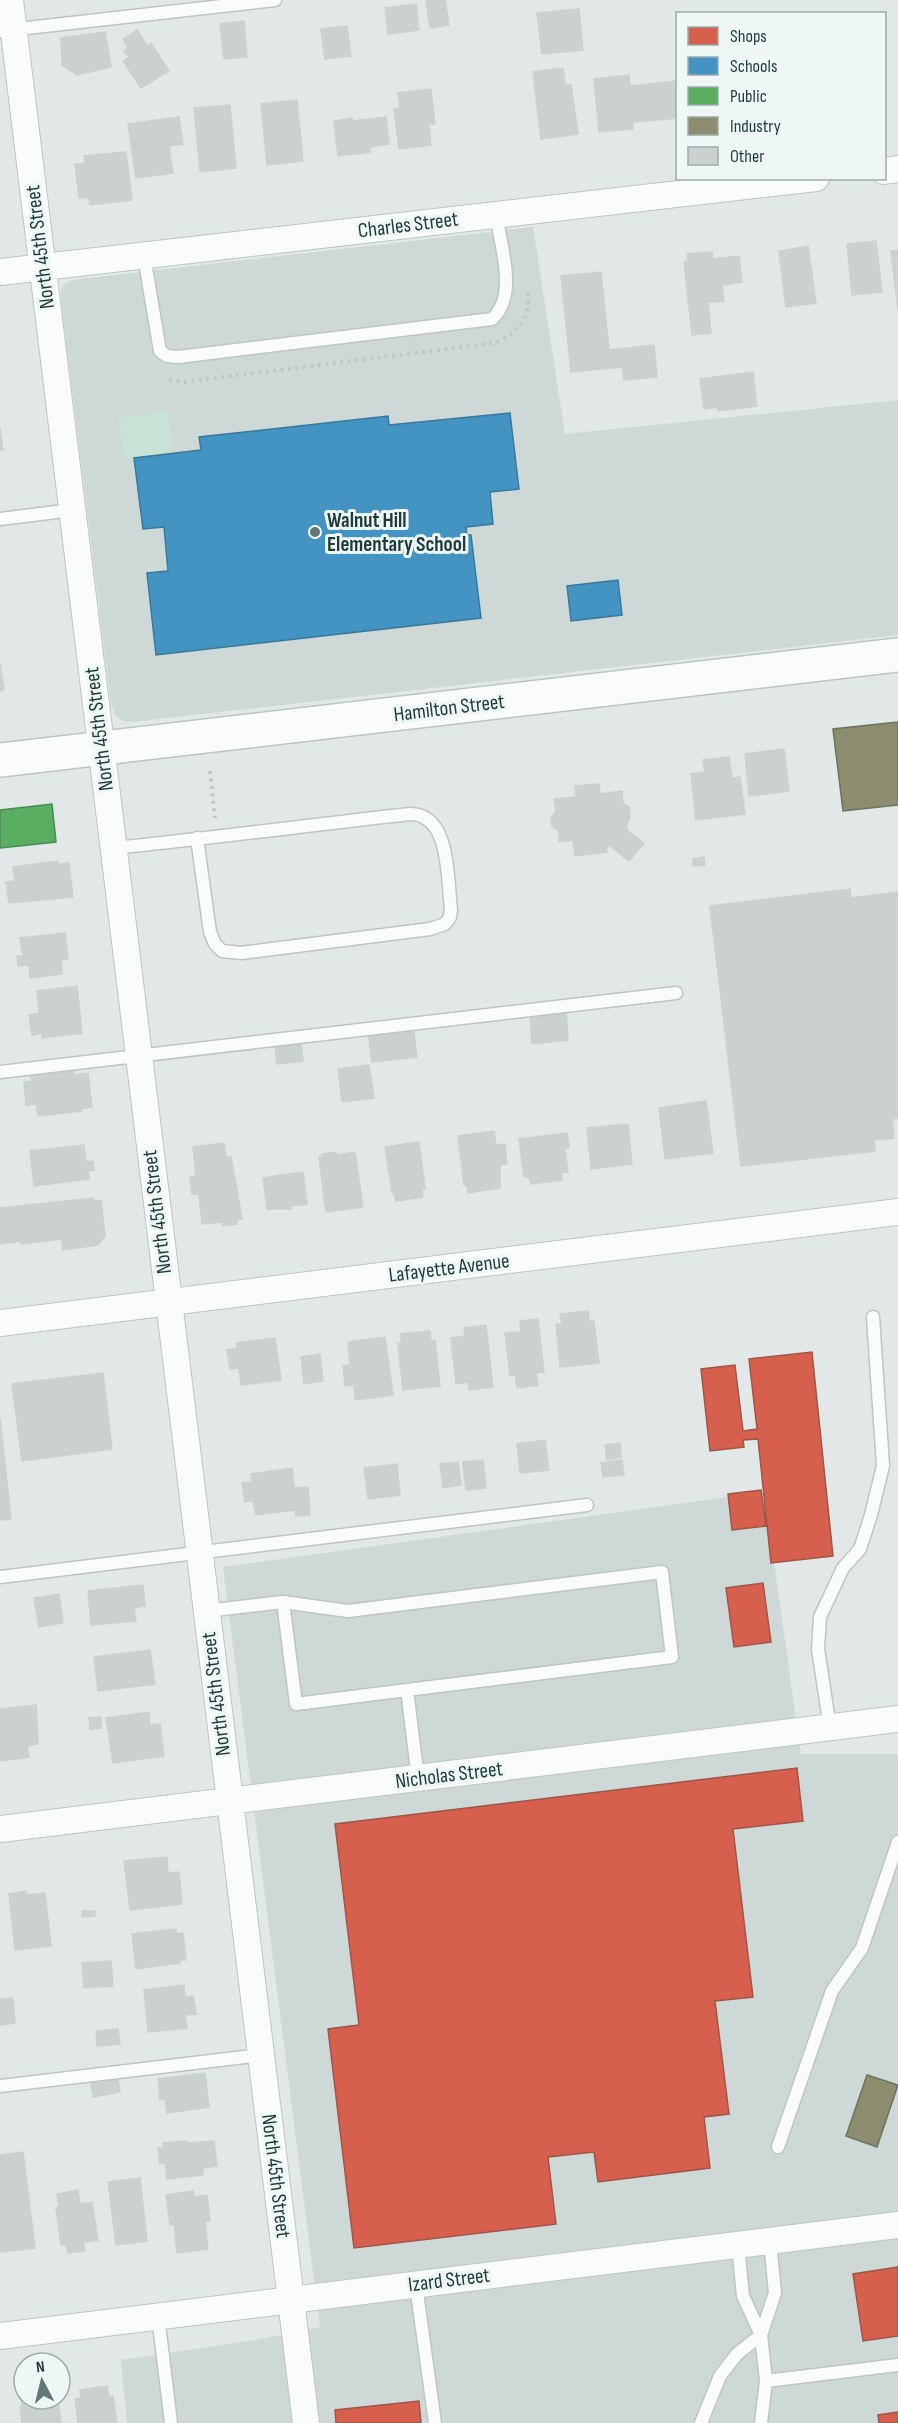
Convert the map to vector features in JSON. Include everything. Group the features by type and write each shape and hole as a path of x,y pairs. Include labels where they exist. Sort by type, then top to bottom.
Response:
{"main road":[{"name":"Hamilton Street","path":"0,760 898,655"}],"street":[{"name":"North 45th Street","path":"10,0 7,31 42,267 306,2423"},
{"name":"Charles Street","path":"0,272 799,180"},
{"name":"Lafayette Avenue","path":"0,1323 898,1212"},
{"name":"Nicholas Street","path":"0,1829 229,1803 898,1719"},
{"name":"Izard Street","path":"0,2336 898,2225"}],"lane":[{"path":"7,31 274,0"},
{"path":"144,256 160,351 167,356 178,357 492,319 500,312 507,284 496,215"},
{"path":"0,519 72,510"},
{"path":"114,848 197,838 417,814 430,820 442,841 451,909 450,917 445,924 440,926 410,932 242,953 222,951 215,944 210,932 197,838"},
{"path":"0,1072 676,993"},
{"path":"830,1728 818,1649 820,1617 843,1568 860,1549 883,1466 873,1317"},
{"path":"0,1577 588,1505"},
{"path":"206,1611 283,1602 348,1611 662,1572 672,1657 296,1704 283,1602"},
{"path":"407,1690 418,1779"},
{"path":"778,2147 832,1991 862,1948 898,1842"},
{"path":"0,2086 261,2055"},
{"path":"701,2423 720,2376 737,2354 761,2335 776,2293 770,2241"},
{"path":"738,2245 743,2296 761,2335 766,2381 761,2423"},
{"path":"417,2284 435,2423"},
{"path":"158,2316 171,2423"},
{"path":"766,2381 898,2365"}],"path":[{"path":"210,771 216,823"}],"shaded area":[{"path":"533,227 565,434 898,400 898,635 133,722 123,721 116,716 111,704 61,299 61,289 65,283 72,280"},
{"path":"764,1492 801,1754 898,1754 898,2423 127,2423 121,2360 255,2340 320,2327 223,1567"}],"green space":[{"path":"168,411 173,453 124,459 119,418"}],"building: Shops":[{"path":"812,1352 833,1556 771,1563 758,1439 743,1440 744,1447 710,1451 701,1369 735,1365 743,1431 757,1429 749,1359"},
{"path":"761,1490 766,1526 732,1530 728,1494"},
{"path":"763,1583 771,1642 734,1647 726,1588"},
{"path":"797,1768 803,1821 733,1829 753,1997 715,2001 729,2114 704,2117 710,2168 598,2182 594,2152 548,2157 556,2224 354,2248 328,2029 359,2025 335,1824"},
{"path":"898,2267 898,2336 863,2341 853,2274"},
{"path":"419,2401 421,2423 336,2423 335,2410"},
{"path":"898,2412 898,2423 879,2423 878,2415"}],"building: Schools":[{"name":"Walnut Hill Elementary School","path":"510,413 519,489 490,492 493,524 466,527 467,535 471,535 481,618 156,655 147,573 168,571 164,527 143,529 134,458 201,450 199,437 388,416 389,425"},
{"path":"618,580 622,615 571,621 567,586"}],"building: Public":[{"path":"52,804 56,842 0,848 0,810"}],"building: Industry":[{"path":"898,722 898,805 843,811 833,729"},
{"path":"867,2075 898,2085 877,2147 846,2136"}],"building: Other":[{"path":"426,0 445,0 449,25 430,28"},
{"path":"416,4 419,30 388,34 385,8"},
{"path":"579,9 583,50 542,54 537,13"},
{"path":"244,21 247,57 224,59 220,24"},
{"path":"347,26 351,56 325,59 321,29"},
{"path":"137,30 147,46 151,43 169,71 141,88 123,61 129,57 124,51 128,48 123,39"},
{"path":"105,32 111,67 77,75 62,65 61,38"},
{"path":"563,68 565,85 571,84 578,134 541,139 533,72"},
{"path":"629,75 630,86 676,81 676,118 633,122 633,129 599,132 594,79"},
{"path":"431,89 435,124 429,124 431,145 399,149 394,109 400,108 398,93"},
{"path":"297,100 303,161 267,165 261,104"},
{"path":"230,105 236,168 200,172 194,108"},
{"path":"179,117 183,144 169,146 173,173 136,178 128,124"},
{"path":"386,117 389,144 370,147 370,152 338,156 334,121"},
{"path":"126,152 132,200 90,205 89,197 79,198 75,164 85,164 84,156"},
{"path":"876,241 882,292 852,295 847,244"},
{"path":"808,246 816,303 786,307 779,251"},
{"path":"898,250 898,311 891,251"},
{"path":"712,252 713,259 739,256 742,282 722,285 724,301 708,302 711,333 692,335 684,262 688,261 687,254"},
{"path":"601,272 609,350 654,345 657,377 624,380 622,367 571,372 561,276"},
{"path":"753,372 757,406 718,411 717,407 704,409 700,379"},
{"path":"0,428 3,450 0,450"},
{"path":"0,663 4,690 0,691"},
{"path":"784,749 789,791 749,796 745,754"},
{"path":"729,757 732,778 740,777 745,814 696,820 691,774 705,772 703,760"},
{"path":"599,784 600,794 622,791 623,803 629,807 630,818 627,830 644,843 629,861 610,846 606,846 607,852 575,856 573,840 559,842 559,831 552,826 551,818 556,811 554,799 576,797 575,786"},
{"path":"704,857 705,865 693,866 693,859"},
{"path":"58,861 58,864 69,863 73,897 9,903 6,882 15,881 13,867"},
{"path":"850,889 851,898 898,892 898,1118 892,1119 894,1138 874,1140 875,1151 741,1166 710,906"},
{"path":"65,933 68,959 61,960 62,974 30,978 29,965 18,966 17,956 23,956 20,938"},
{"path":"77,986 82,1033 42,1038 42,1033 32,1035 29,1015 39,1013 37,991"},
{"path":"566,1009 568,1040 532,1044 530,1012"},
{"path":"413,1025 417,1057 372,1062 368,1030"},
{"path":"301,1043 303,1061 277,1064 275,1047"},
{"path":"369,1065 374,1098 342,1102 338,1069"},
{"path":"67,1069 67,1072 74,1071 74,1075 88,1073 92,1107 81,1109 81,1111 38,1116 36,1104 26,1105 24,1082 32,1081 31,1076"},
{"path":"706,1101 713,1153 665,1159 659,1108"},
{"path":"628,1124 632,1164 591,1169 587,1128"},
{"path":"494,1131 496,1145 505,1144 507,1164 500,1164 500,1188 468,1193 467,1185 464,1185 458,1136"},
{"path":"567,1133 569,1148 565,1149 568,1172 561,1173 562,1180 531,1184 529,1177 524,1177 519,1139"},
{"path":"419,1142 425,1189 422,1189 423,1197 396,1201 392,1193 385,1147"},
{"path":"224,1143 226,1157 231,1157 242,1219 237,1220 237,1224 223,1226 222,1222 202,1224 199,1194 192,1194 190,1177 196,1176 193,1147"},
{"path":"84,1145 86,1162 93,1161 94,1170 88,1171 89,1179 34,1186 30,1151"},
{"path":"336,1152 336,1155 355,1152 363,1207 326,1212 319,1157 322,1157 322,1154"},
{"path":"303,1172 307,1204 291,1206 291,1209 267,1209 263,1178"},
{"path":"94,1198 94,1201 101,1200 105,1236 98,1245 63,1250 62,1239 0,1244 0,1208"},
{"path":"588,1311 589,1321 594,1321 599,1363 560,1367 556,1324 562,1324 560,1314"},
{"path":"538,1319 544,1372 536,1373 538,1385 517,1388 515,1375 510,1376 505,1333 521,1332 520,1321"},
{"path":"486,1325 493,1387 469,1390 468,1382 456,1384 451,1338 465,1336 464,1328"},
{"path":"430,1331 431,1341 435,1340 440,1386 403,1390 398,1344 401,1343 401,1334"},
{"path":"385,1337 393,1395 355,1400 354,1385 345,1386 343,1366 350,1365 348,1342"},
{"path":"275,1338 281,1380 241,1385 239,1368 230,1369 227,1350 237,1349 237,1343"},
{"path":"320,1354 323,1381 304,1384 301,1357"},
{"path":"103,1373 112,1449 22,1461 12,1384"},
{"path":"0,1418 11,1519 0,1520"},
{"path":"545,1440 549,1470 520,1473 517,1444"},
{"path":"620,1443 621,1457 607,1460 605,1445"},
{"path":"483,1460 486,1488 466,1490 463,1462"},
{"path":"622,1460 624,1475 603,1477 601,1463"},
{"path":"458,1462 461,1485 443,1488 440,1464"},
{"path":"397,1464 400,1495 368,1499 364,1468"},
{"path":"292,1468 294,1488 308,1487 310,1515 296,1516 295,1510 256,1515 253,1501 245,1502 242,1483 252,1482 251,1474"},
{"path":"143,1585 145,1606 134,1608 136,1621 91,1625 88,1591"},
{"path":"59,1594 63,1623 39,1627 34,1598"},
{"path":"150,1650 155,1684 98,1691 94,1657"},
{"path":"36,1705 38,1744 27,1746 29,1757 0,1761 0,1709"},
{"path":"149,1712 150,1725 160,1724 164,1756 113,1763 106,1718"},
{"path":"101,1717 101,1728 90,1729 89,1718"},
{"path":"167,1857 168,1873 179,1872 182,1904 130,1910 124,1861"},
{"path":"26,1891 27,1895 45,1893 51,1946 15,1950 9,1894"},
{"path":"82,1911 95,1911 95,1916 82,1917"},
{"path":"176,1929 176,1934 183,1933 186,1960 180,1960 180,1963 136,1969 132,1934"},
{"path":"111,1961 113,1986 84,1988 82,1963"},
{"path":"184,1985 185,1997 193,1996 196,2014 185,2015 187,2028 148,2032 144,1990"},
{"path":"13,1998 15,2023 0,2025 0,1999"},
{"path":"118,2029 120,2044 97,2046 96,2031"},
{"path":"117,2073 120,2092 93,2097 90,2078"},
{"path":"205,2073 209,2107 167,2113 165,2099 160,2100 158,2079"},
{"path":"187,2141 187,2143 214,2141 217,2166 203,2168 203,2175 167,2179 165,2163 160,2164 158,2148 163,2148 163,2143"},
{"path":"23,2152 35,2248 0,2252 0,2155"},
{"path":"140,2178 147,2241 116,2245 108,2182"},
{"path":"78,2190 80,2204 92,2202 98,2240 83,2242 85,2251 68,2253 66,2245 61,2245 56,2208 59,2207 57,2194"},
{"path":"193,2191 194,2197 207,2195 210,2221 205,2222 208,2249 177,2253 174,2224 170,2225 166,2195"},
{"path":"107,2386 109,2397 113,2396 117,2423 78,2423 75,2399 81,2398 80,2390"},
{"path":"20,2411 59,2411 61,2423 22,2423"}],"place":[{"name":"Walnut Hill Elementary School","path":"315,532"}]}
